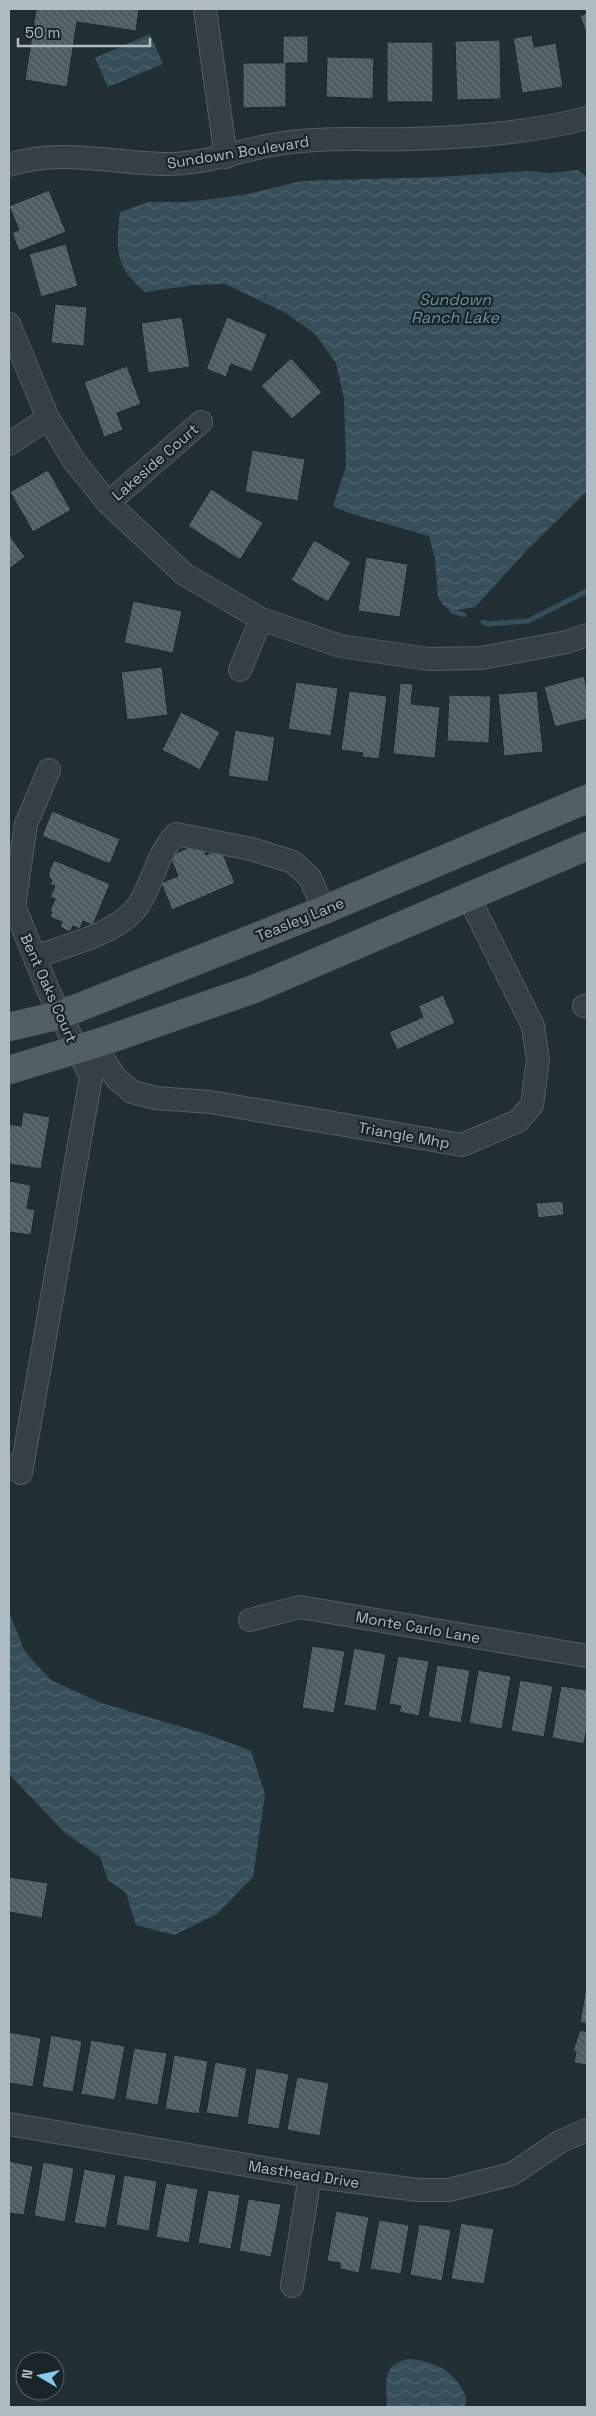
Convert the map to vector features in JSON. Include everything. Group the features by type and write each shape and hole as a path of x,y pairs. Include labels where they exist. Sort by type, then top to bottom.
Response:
{"main road":[{"name":"Teasley Lane","path":"9,1027 60,1015 324,910 587,799"},
{"path":"9,1070 89,1046 254,989 342,953 468,896 587,846"}],"street":[{"path":"205,9 226,157"},
{"name":"Sundown Boulevard","path":"10,161 55,158 164,164 226,157 271,145 318,140 412,139 499,134 560,125 587,118"},
{"path":"9,324 48,418 74,461 108,503 184,574 261,619 340,646 429,659 481,658 567,642 587,634"},
{"path":"9,444 48,418"},
{"name":"Lakeside Court","path":"108,503 201,422"},
{"path":"240,670 261,619"},
{"path":"10,904 26,824 49,770"},
{"path":"35,957 96,936 125,920 140,902 165,846 176,834 251,849 293,862 310,878 324,910"},
{"name":"Triangle Mhp","path":"89,1046 103,1059 116,1078 132,1092 156,1098 210,1102 462,1145 518,1121 532,1104 538,1059 532,1026 468,896"},
{"name":"Bent Oaks Court","path":"10,904 60,1015 89,1046"},
{"path":"9,1466 22,1473 91,1077 89,1046"},
{"name":"Monte Carlo Lane","path":"250,1620 300,1607 587,1656"},
{"name":"Masthead Drive","path":"9,2124 310,2176 387,2187 449,2190 512,2174 561,2141 587,2130"},
{"path":"292,2286 310,2176"}],"water":[{"path":"150,34 163,64 108,87 95,58"},
{"name":"Sundown Ranch Lake","path":"578,170 586,176 587,182 587,491 528,549 475,607 452,611 444,606 438,597 435,559 429,536 349,513 333,506 346,466 344,398 336,363 315,334 286,313 225,284 195,285 145,292 127,274 119,256 120,212 149,202 187,202 243,195 302,181 438,177 527,171 551,173"},
{"path":"9,1612 25,1652 51,1680 101,1703 206,1734 251,1751 265,1794 253,1877 217,1914 174,1935 136,1925 126,1893 108,1880 100,1857 65,1833 9,1774"},
{"path":"410,2359 433,2364 452,2376 464,2394 466,2400 465,2407 387,2407 387,2376 394,2365 400,2361"}],"building":[{"path":"36,9 139,9 136,31 77,22 67,87 25,80"},
{"path":"587,13 587,35 580,16"},
{"path":"532,35 534,47 556,43 563,87 522,93 513,38"},
{"path":"283,36 308,36 308,63 286,63 286,107 243,108 243,63 283,63"},
{"path":"500,40 501,99 457,100 455,41"},
{"path":"387,42 433,42 433,102 387,102"},
{"path":"327,57 374,58 373,99 326,97"},
{"path":"49,190 66,232 19,251 12,233 19,230 9,206"},
{"path":"66,244 78,286 41,297 29,254"},
{"path":"55,304 87,307 84,346 51,343"},
{"path":"182,317 190,367 148,373 141,323"},
{"path":"227,317 267,334 252,372 231,364 226,377 206,369"},
{"path":"291,358 322,392 292,419 261,386"},
{"path":"127,366 141,404 117,413 123,430 104,437 84,382"},
{"path":"252,450 305,459 298,501 245,492"},
{"path":"48,470 71,510 33,532 10,492"},
{"path":"211,489 263,523 240,560 188,526"},
{"path":"9,534 25,557 9,569"},
{"path":"314,540 351,562 328,602 291,580"},
{"path":"366,557 408,564 400,617 358,611"},
{"path":"133,601 182,611 173,653 124,643"},
{"path":"162,667 168,715 127,720 121,672"},
{"path":"584,676 587,690 587,719 555,727 544,687"},
{"path":"296,682 338,688 331,736 288,729"},
{"path":"400,683 413,684 411,704 440,707 435,758 393,754"},
{"path":"349,691 387,696 379,759 362,757 363,753 341,750"},
{"path":"537,691 543,752 504,756 498,694"},
{"path":"449,695 491,696 489,743 447,741"},
{"path":"181,712 220,732 200,770 162,750"},
{"path":"235,730 275,737 268,782 228,776"},
{"path":"52,811 120,839 110,864 42,836"},
{"path":"201,842 206,855 221,849 235,883 172,910 161,883 178,876 170,856"},
{"path":"54,860 110,884 93,925 83,921 80,929 73,926 70,932 60,927 62,922 50,917 52,912 50,911 55,899 50,897 55,886 50,884 52,880 49,878 49,872"},
{"path":"443,995 455,1023 397,1050 389,1032 423,1017 418,1006"},
{"path":"23,1112 50,1117 41,1169 9,1164 9,1124 21,1126"},
{"path":"9,1181 31,1185 27,1208 35,1210 31,1235 9,1232"},
{"path":"563,1201 564,1215 538,1218 536,1203"},
{"path":"312,1646 345,1651 334,1713 302,1708"},
{"path":"354,1648 386,1654 376,1711 344,1705"},
{"path":"398,1656 429,1661 419,1716 399,1712 401,1706 389,1704"},
{"path":"437,1665 470,1670 461,1723 428,1717"},
{"path":"478,1670 511,1676 502,1729 469,1723"},
{"path":"520,1680 553,1686 544,1737 511,1731"},
{"path":"561,1686 587,1690 587,1727 584,1744 552,1738"},
{"path":"9,1877 48,1883 42,1918 9,1912"},
{"path":"587,1988 587,2024 580,2022"},
{"path":"580,2030 587,2032 587,2065 574,2063 576,2052 573,2051"},
{"path":"9,2032 41,2038 33,2087 9,2083"},
{"path":"51,2035 82,2041 73,2092 42,2087"},
{"path":"91,2040 125,2046 115,2100 81,2094"},
{"path":"134,2048 167,2053 158,2105 125,2099"},
{"path":"174,2055 208,2061 199,2114 165,2109"},
{"path":"215,2062 247,2068 238,2118 206,2113"},
{"path":"256,2068 289,2074 279,2129 247,2124"},
{"path":"297,2077 329,2083 320,2136 287,2130"},
{"path":"9,2161 33,2166 24,2215 9,2213"},
{"path":"43,2162 74,2168 65,2222 34,2216"},
{"path":"84,2169 116,2175 106,2228 74,2223"},
{"path":"124,2175 157,2181 149,2231 116,2225"},
{"path":"166,2183 198,2189 189,2243 156,2237"},
{"path":"208,2190 240,2195 231,2249 198,2243"},
{"path":"248,2199 281,2204 271,2257 239,2251"},
{"path":"336,2211 369,2217 359,2273 340,2269 340,2263 327,2261"},
{"path":"379,2220 409,2225 401,2274 370,2269"},
{"path":"461,2223 494,2229 484,2284 451,2279"},
{"path":"419,2224 451,2230 442,2281 410,2275"}],"waterway":[{"path":"483,622 488,624 528,621 587,591"},
{"path":"452,611 464,615"}]}
